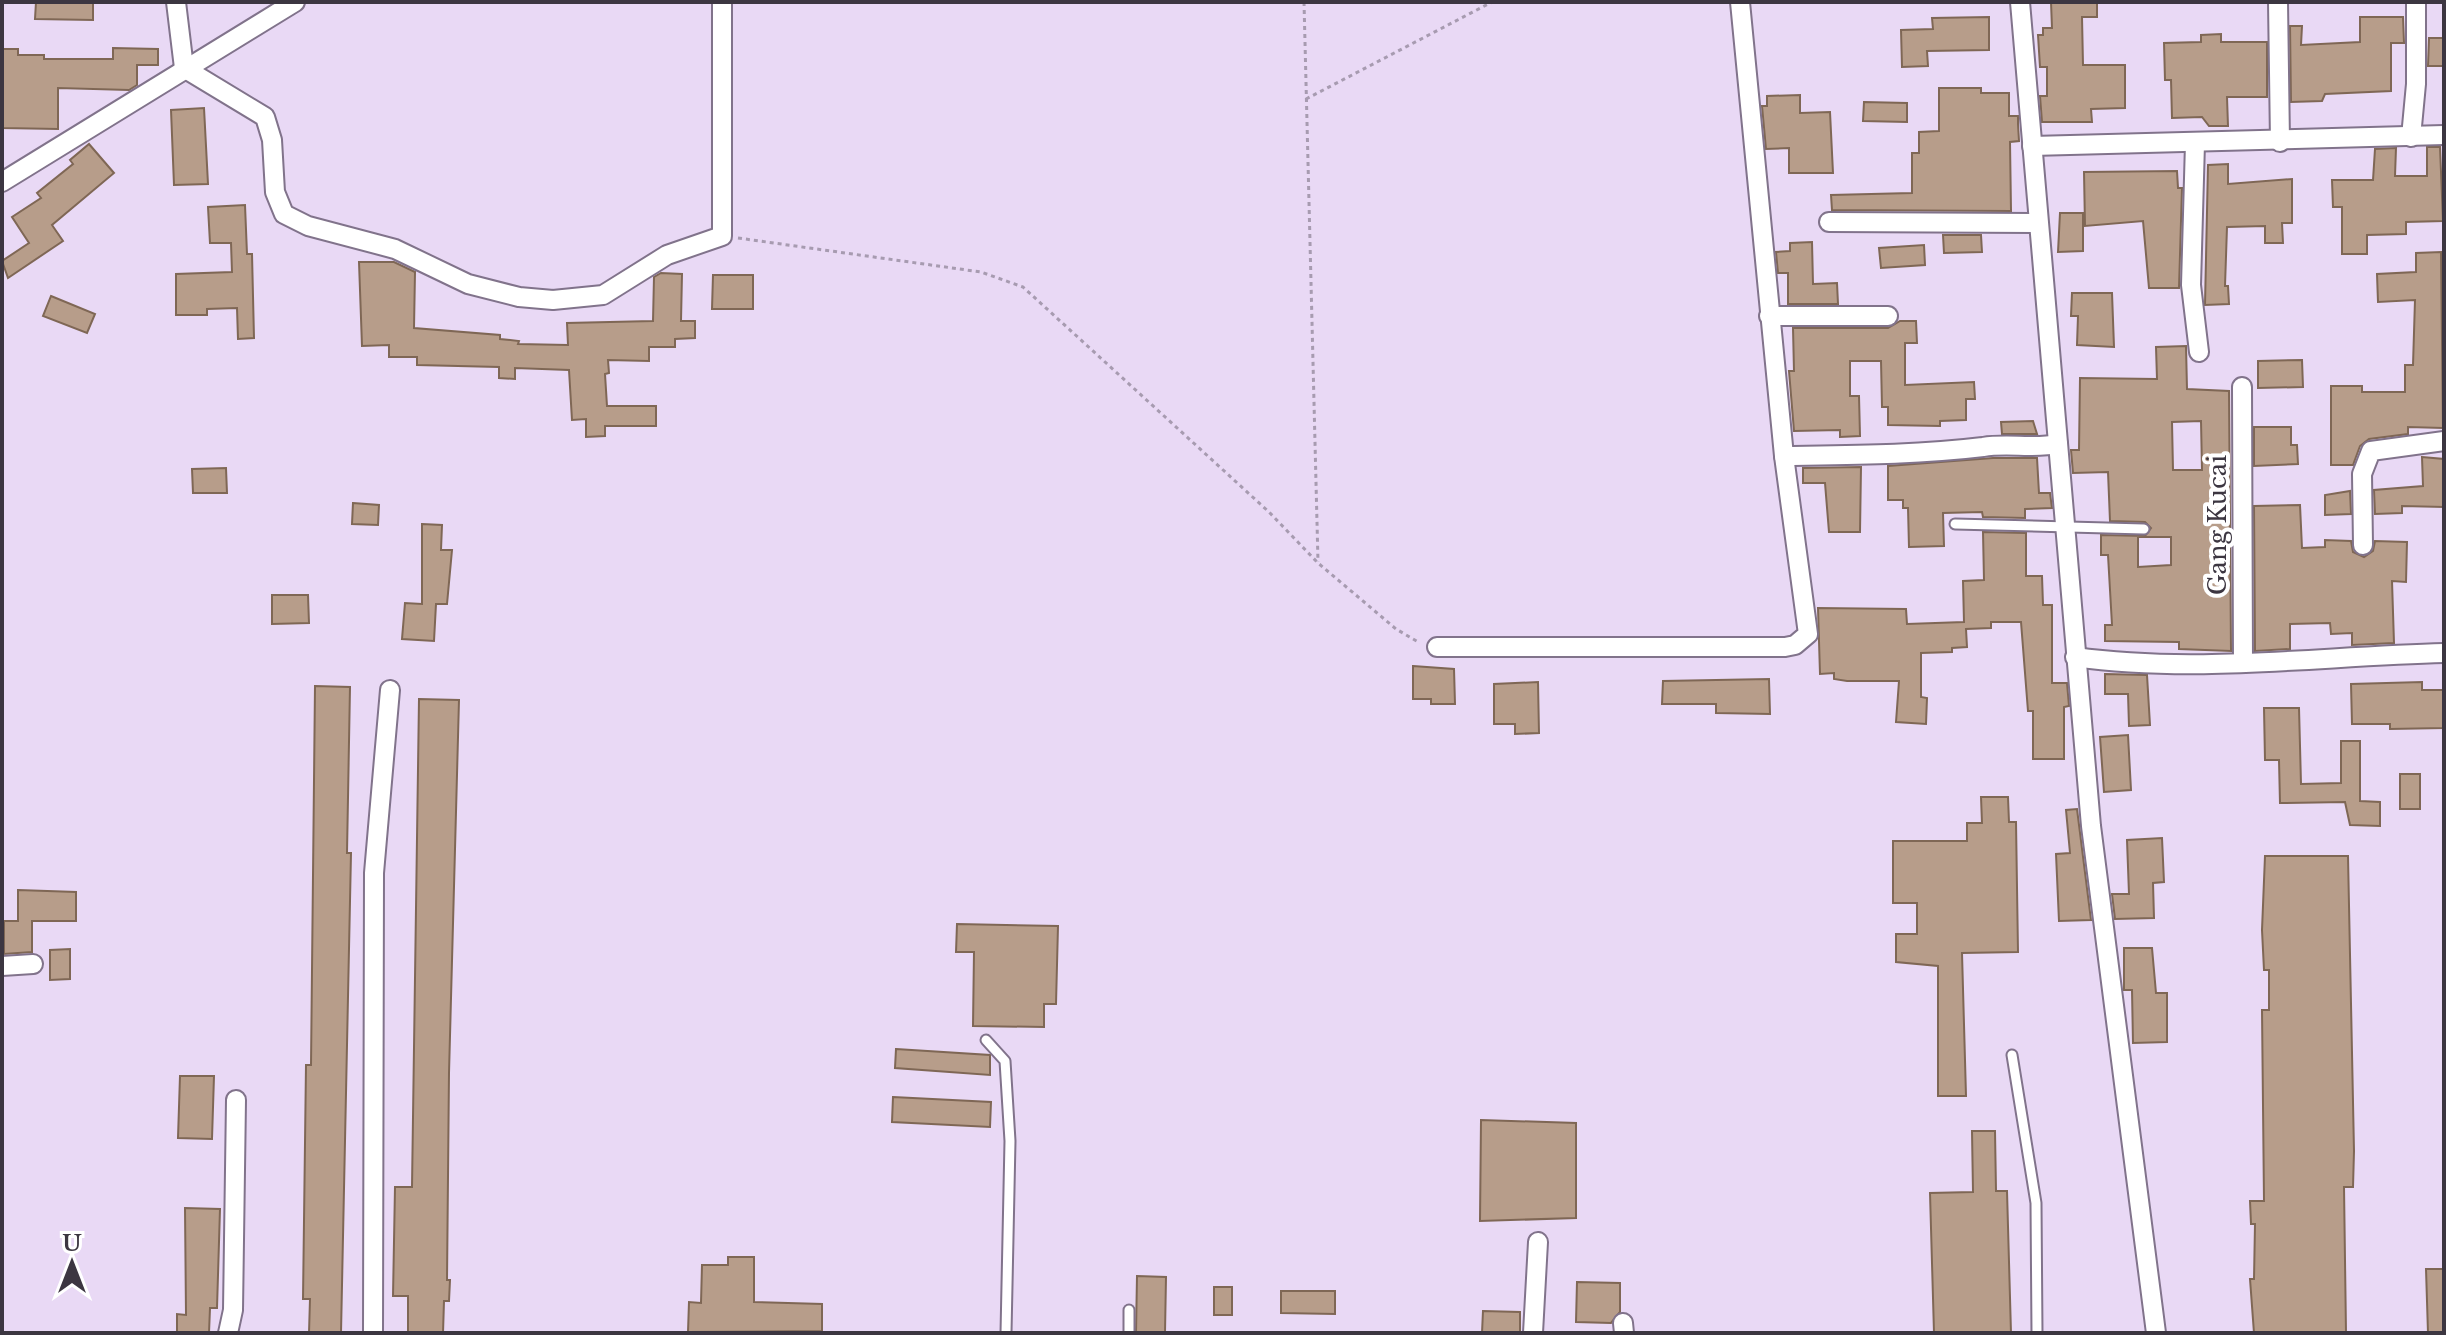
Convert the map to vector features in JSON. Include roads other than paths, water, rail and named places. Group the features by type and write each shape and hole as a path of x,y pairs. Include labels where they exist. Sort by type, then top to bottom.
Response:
{"street":[{"path":"176,2 184,68"},
{"path":"2,182 295,2"},
{"path":"184,68 265,117 272,140 275,192 284,214 308,226 395,249 468,284 519,297 589,299 615,289 667,255 722,236 722,2"},
{"path":"1437,647 1795,645 1804,640 1810,626 1784,456 1740,2"},
{"path":"2020,2 2091,826 2156,1333"},
{"path":"2278,2 2280,142"},
{"path":"2411,137 2416,84 2416,2"},
{"path":"2032,146 2280,142 2444,135"},
{"path":"2195,143 2191,285 2199,352"},
{"path":"1829,222 2038,223"},
{"path":"1769,316 1888,316"},
{"name":"Gang Kucai","path":"2242,387 2243,663"},
{"path":"2363,545 2362,474 2371,451 2443,438"},
{"path":"1784,456 1916,454 1987,446 2016,448 2058,444"},
{"path":"2075,657 2119,663 2243,663 2444,653"},
{"path":"373,1333 374,873 390,690"},
{"path":"2,966 33,964"},
{"path":"228,1333 233,1310 236,1100"},
{"path":"1533,1333 1538,1242"}],"lane":[{"path":"1955,524 2144,529"},
{"path":"986,1040 1005,1061 1010,1141 1006,1333"},
{"path":"2012,1055 2036,1203 2037,1333"},
{"path":"1129,1310 1129,1333"}]}
